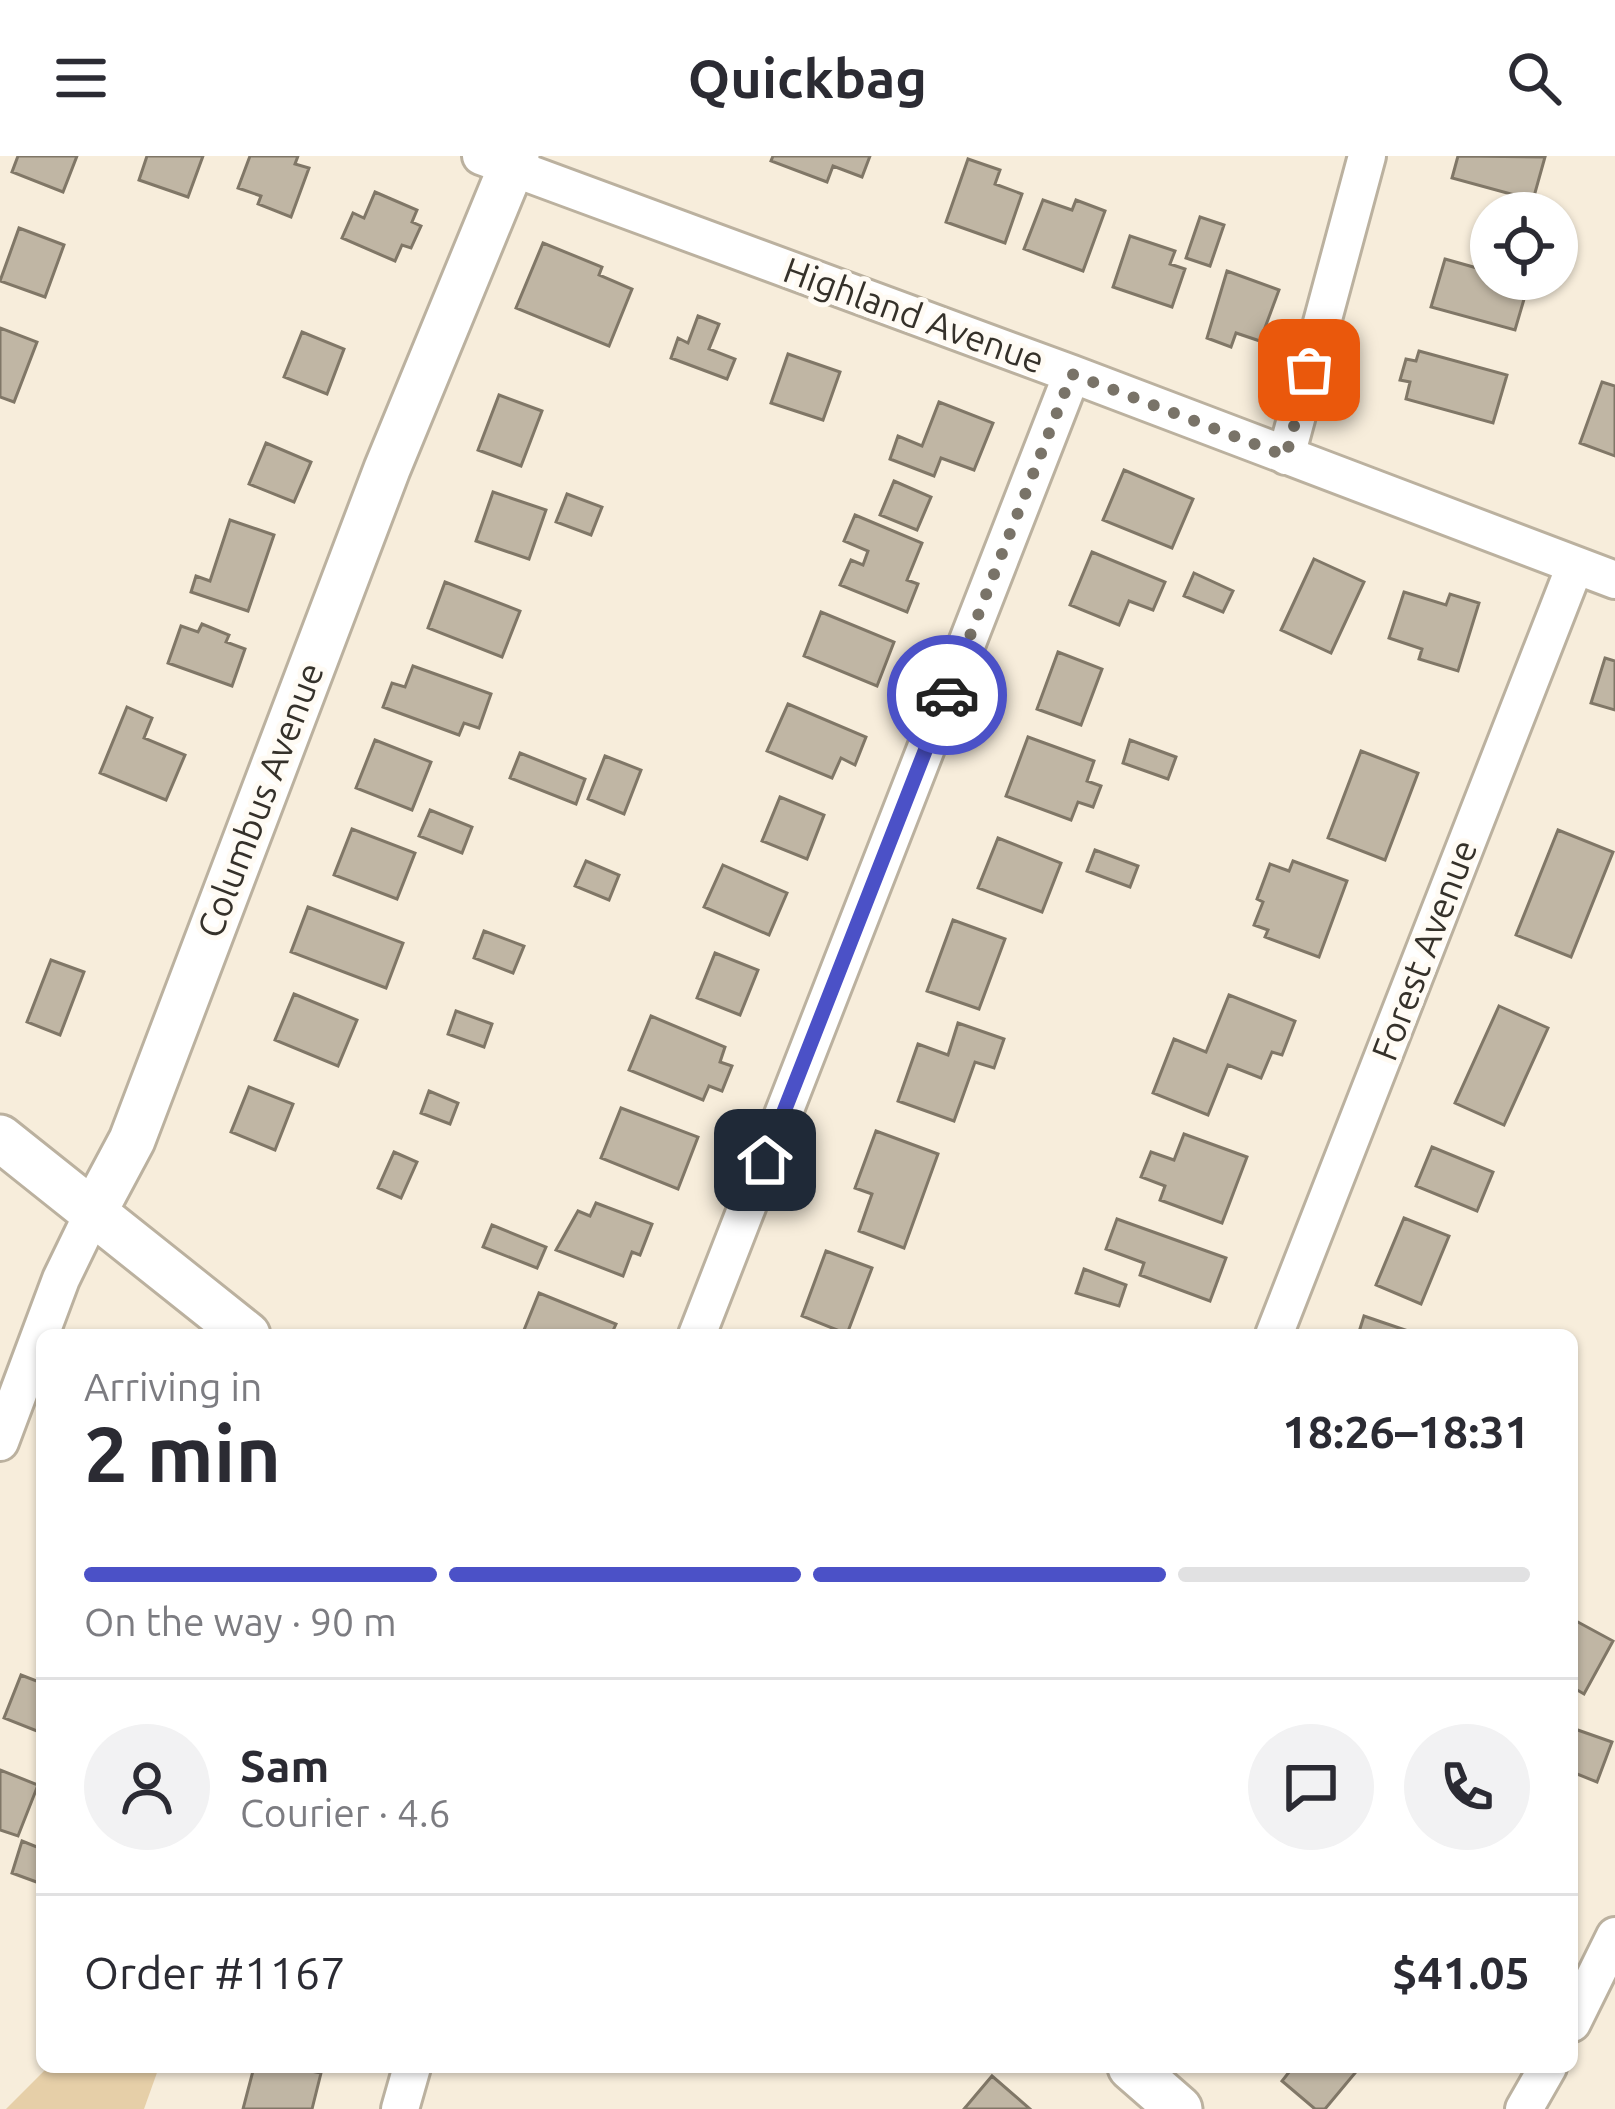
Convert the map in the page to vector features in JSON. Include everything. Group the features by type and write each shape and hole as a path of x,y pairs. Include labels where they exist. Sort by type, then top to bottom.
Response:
{"street":[{"path":"1286,456 1367,156"},
{"name":"Highland Avenue","path":"502,160 1615,580"},
{"name":"Columbus Avenue","path":"42,1329 61,1279 131,1140 502,160"},
{"path":"699,1329 1072,374"},
{"name":"Forest Avenue","path":"1276,1329 1575,566"},
{"path":"0,1138 239,1329"},
{"name":"Columbus Avenue","path":"0,1442 36,1346"},
{"path":"1578,2012 1615,1936"},
{"path":"400,2109 410,2073"},
{"path":"1139,2073 1179,2109"},
{"path":"1524,2109 1545,2073"}],"shaded area":[{"path":"42,2073 157,2073 144,2109 6,2109"}],"building":[{"path":"18,156 77,156 63,192 12,172"},
{"path":"147,156 203,156 188,197 139,180"},
{"path":"250,156 298,156 295,164 309,168 291,217 258,204 261,196 238,188"},
{"path":"773,156 870,156 862,177 833,166 827,182 771,161"},
{"path":"1458,156 1545,157 1535,192 1504,192 1452,178"},
{"path":"968,159 1000,170 995,184 1022,194 1005,243 946,222"},
{"path":"375,192 417,210 412,222 421,226 411,248 402,245 395,261 342,238 353,213 364,218"},
{"path":"1043,200 1072,210 1076,200 1105,211 1083,271 1024,249"},
{"path":"1200,217 1224,225 1210,266 1186,258"},
{"path":"19,228 64,245 45,297 0,281"},
{"path":"1130,236 1175,251 1170,264 1185,269 1172,307 1113,287"},
{"path":"543,243 602,267 599,275 632,289 609,346 516,308"},
{"path":"1445,259 1470,266 1470,300 1524,300 1515,330 1431,307"},
{"path":"1227,271 1279,290 1260,341 1236,333 1231,347 1207,338"},
{"path":"698,316 719,324 709,349 735,359 727,379 671,358 678,338 688,343"},
{"path":"0,328 37,342 14,402 0,397"},
{"path":"302,332 344,349 327,394 284,377"},
{"path":"1419,351 1507,375 1493,423 1406,399 1410,382 1400,380 1406,359 1416,361"},
{"path":"788,354 840,372 823,420 771,403"},
{"path":"1602,382 1615,386 1615,456 1580,443"},
{"path":"499,395 542,411 521,466 478,450"},
{"path":"939,402 993,423 974,470 941,458 934,476 890,459 898,436 922,446"},
{"path":"266,443 311,462 294,502 249,484"},
{"path":"1124,470 1193,499 1172,548 1103,520"},
{"path":"894,481 931,497 917,530 880,515"},
{"path":"493,492 546,510 529,559 476,541"},
{"path":"567,494 602,507 591,535 556,522"},
{"path":"855,515 922,543 907,580 918,584 907,612 840,585 851,560 863,565 868,551 844,541"},
{"path":"230,520 274,535 248,611 191,592 196,576 210,581"},
{"path":"1092,552 1165,582 1153,610 1129,601 1119,625 1070,605"},
{"path":"1314,559 1364,582 1331,653 1281,630"},
{"path":"1194,573 1233,591 1223,612 1184,596"},
{"path":"445,582 520,611 502,657 428,628"},
{"path":"1404,592 1446,605 1450,594 1479,603 1458,671 1419,659 1422,649 1389,638"},
{"path":"821,612 894,642 877,686 804,656"},
{"path":"202,624 229,635 226,642 245,649 232,686 168,663 181,626 198,632"},
{"path":"1058,652 1102,669 1081,725 1037,709"},
{"path":"1605,658 1615,661 1615,710 1591,703"},
{"path":"413,666 491,694 479,728 464,723 459,735 383,707 392,683 405,687"},
{"path":"788,704 866,737 855,765 841,758 832,778 767,751"},
{"path":"127,707 152,718 144,738 185,755 166,800 100,773"},
{"path":"1028,737 1094,761 1087,781 1101,786 1093,807 1078,802 1071,820 1006,796"},
{"path":"375,740 431,762 412,810 356,788"},
{"path":"1130,740 1176,757 1168,779 1123,763"},
{"path":"1361,751 1418,773 1385,860 1328,838"},
{"path":"520,753 585,779 576,804 510,778"},
{"path":"605,756 641,770 624,814 588,799"},
{"path":"780,797 824,815 807,859 762,841"},
{"path":"430,810 472,827 462,853 419,836"},
{"path":"352,829 415,853 397,899 334,875"},
{"path":"1558,830 1613,852 1571,957 1516,935"},
{"path":"998,838 1061,863 1042,912 978,888"},
{"path":"1095,850 1138,866 1130,887 1087,871"},
{"path":"586,861 619,875 609,900 575,886"},
{"path":"1293,861 1347,881 1319,957 1265,937 1268,930 1254,925 1263,902 1257,899 1270,864 1289,871"},
{"path":"723,865 787,893 769,935 704,907"},
{"path":"308,907 403,943 386,988 291,952"},
{"path":"953,920 1005,939 979,1009 927,991"},
{"path":"484,931 524,946 513,973 474,958"},
{"path":"715,953 758,970 740,1015 697,998"},
{"path":"51,960 84,972 60,1035 27,1022"},
{"path":"294,994 357,1020 338,1066 275,1040"},
{"path":"1229,995 1295,1021 1282,1055 1272,1052 1261,1078 1228,1065 1208,1115 1153,1093 1174,1039 1206,1052"},
{"path":"1499,1006 1548,1028 1504,1125 1455,1103"},
{"path":"456,1011 492,1024 484,1047 448,1034"},
{"path":"651,1016 725,1047 720,1062 732,1066 722,1091 709,1086 703,1100 629,1070"},
{"path":"958,1023 1004,1039 994,1068 975,1062 954,1121 898,1101 918,1044 948,1055"},
{"path":"249,1087 293,1104 275,1150 231,1132"},
{"path":"429,1091 458,1103 450,1124 421,1113"},
{"path":"621,1108 698,1137 678,1189 601,1158"},
{"path":"876,1131 938,1154 904,1248 859,1231 872,1194 855,1188"},
{"path":"1184,1134 1247,1157 1222,1223 1160,1200 1165,1186 1141,1177 1151,1152 1174,1160"},
{"path":"1432,1147 1493,1172 1477,1211 1416,1186"},
{"path":"394,1152 417,1162 401,1198 378,1188"},
{"path":"596,1203 652,1224 640,1255 632,1252 623,1276 556,1250 578,1211 590,1216"},
{"path":"1404,1218 1449,1236 1421,1304 1376,1285"},
{"path":"1117,1219 1226,1258 1210,1301 1140,1275 1144,1263 1106,1249"},
{"path":"492,1225 546,1247 537,1268 483,1247"},
{"path":"826,1251 872,1268 849,1329 834,1329 802,1316"},
{"path":"1084,1269 1126,1285 1119,1306 1076,1293"},
{"path":"539,1293 616,1324 614,1329 524,1329"},
{"path":"1364,1316 1402,1329 1360,1329"},
{"path":"1578,1622 1613,1641 1584,1694 1578,1690"},
{"path":"21,1675 36,1681 36,1731 4,1718"},
{"path":"1578,1730 1612,1742 1597,1782 1578,1774"},
{"path":"0,1770 36,1784 36,1790 18,1836 0,1830"},
{"path":"22,1841 36,1847 36,1882 12,1873"},
{"path":"252,2073 321,2073 312,2109 243,2109"},
{"path":"1288,2073 1355,2073 1325,2109 1315,2109 1282,2081"},
{"path":"992,2076 1030,2109 964,2109"}],"way so far":[{"path":"947,695 1072,374 1286,456 1309,370"}],"route":[{"path":"765,1160 947,695"}]}
